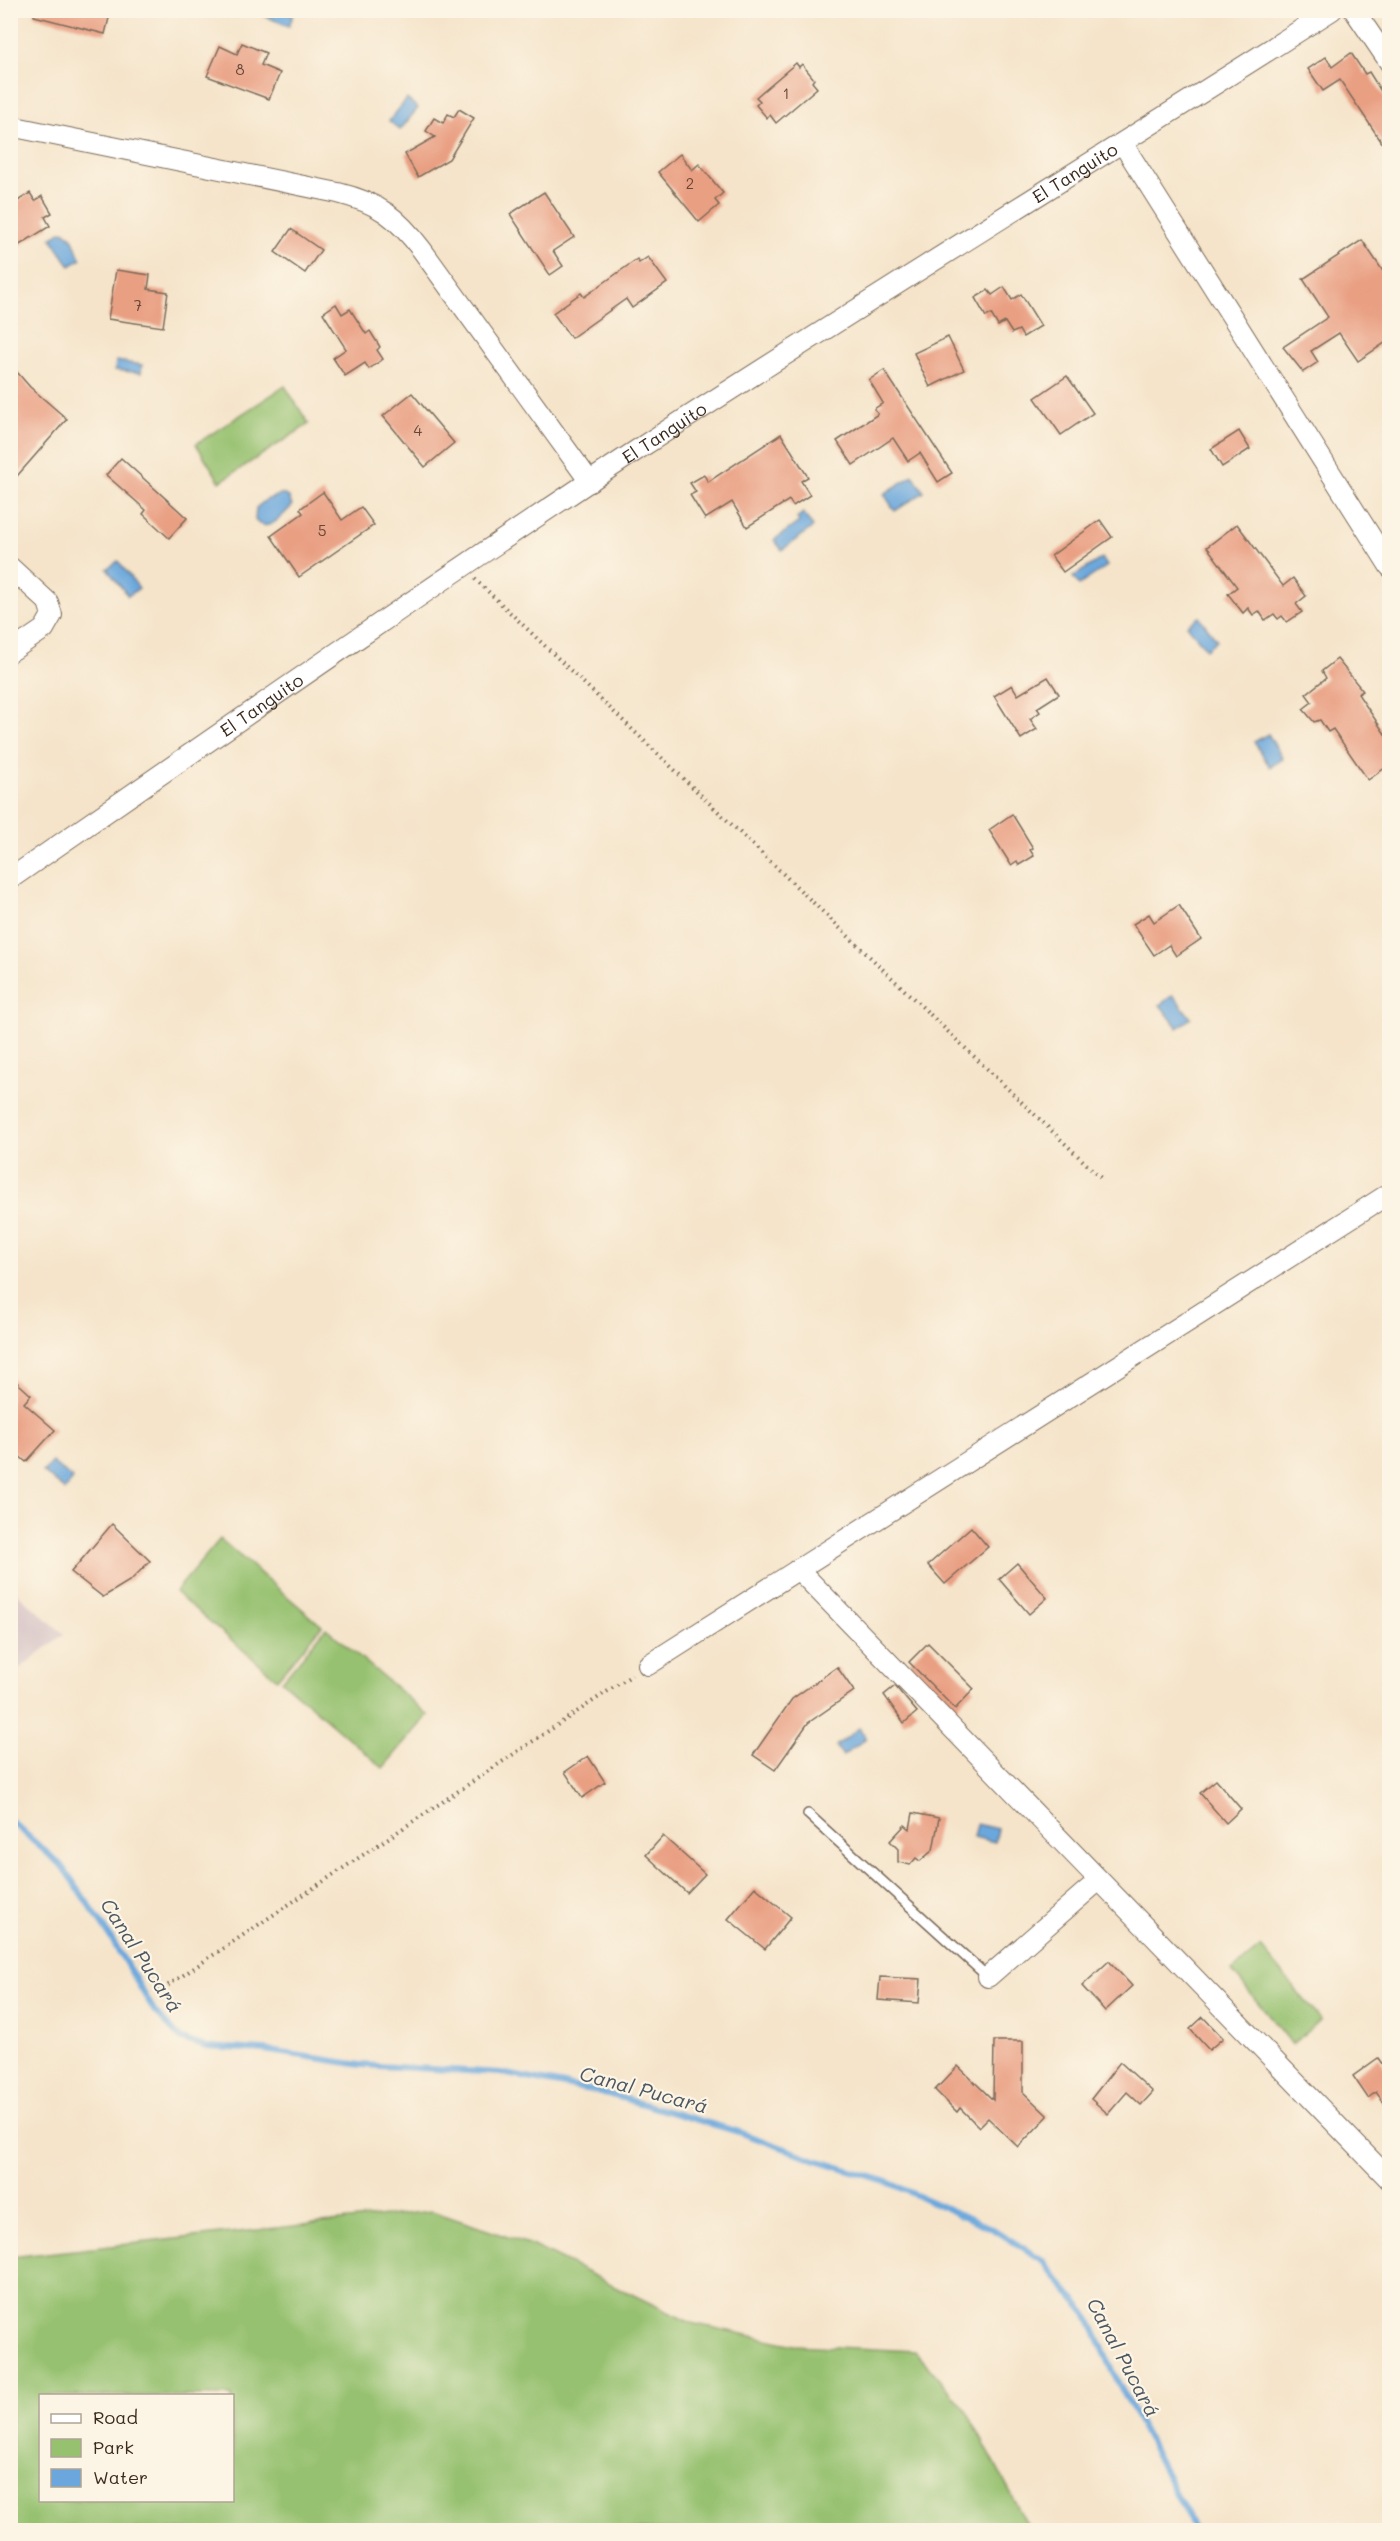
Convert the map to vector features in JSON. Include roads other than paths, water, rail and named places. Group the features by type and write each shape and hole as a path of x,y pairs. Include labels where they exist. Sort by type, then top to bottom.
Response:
{"street":[{"name":"El Tanguito","path":"10,879 590,482 909,275 1123,144 1332,10"},
{"path":"1354,10 1389,63"},
{"path":"10,126 338,193 381,208 400,224 422,250 590,482"},
{"path":"1123,144 1389,567"},
{"path":"10,567 48,602 52,615 44,629 10,652"},
{"path":"648,1665 1389,1193"},
{"path":"798,1569 1389,2180"},
{"path":"988,1977 1099,1880"}],"lane":[{"path":"808,1814 988,1977"}],"water":[{"path":"264,11 294,13 289,26 262,15"},
{"path":"407,99 418,108 400,130 389,121"},
{"path":"62,231 70,236 81,259 70,266 51,238"},
{"path":"116,361 142,365 141,373 115,370"},
{"path":"913,475 924,492 895,511 884,494"},
{"path":"282,494 289,497 292,506 284,515 264,526 255,520 256,508 266,500"},
{"path":"803,513 813,527 782,550 774,540 799,522 797,518"},
{"path":"1102,558 1107,566 1079,585 1073,577"},
{"path":"118,561 139,588 128,596 107,569"},
{"path":"1199,617 1217,640 1206,649 1187,625"},
{"path":"1268,734 1283,759 1270,767 1254,742"},
{"path":"1173,995 1191,1018 1178,1028 1160,1005"},
{"path":"52,1462 73,1479 65,1490 43,1472"},
{"path":"859,1728 866,1738 843,1756 836,1746"},
{"path":"976,1824 998,1829 995,1842 973,1837"}],"waterway":[{"name":"Canal Pucará","path":"10,1820 63,1867 106,1930 155,2012 180,2038 206,2047 263,2050 361,2065 501,2073 601,2092 739,2132 816,2160 885,2181 993,2229 1041,2259 1087,2314 1118,2382 1195,2530"}]}
